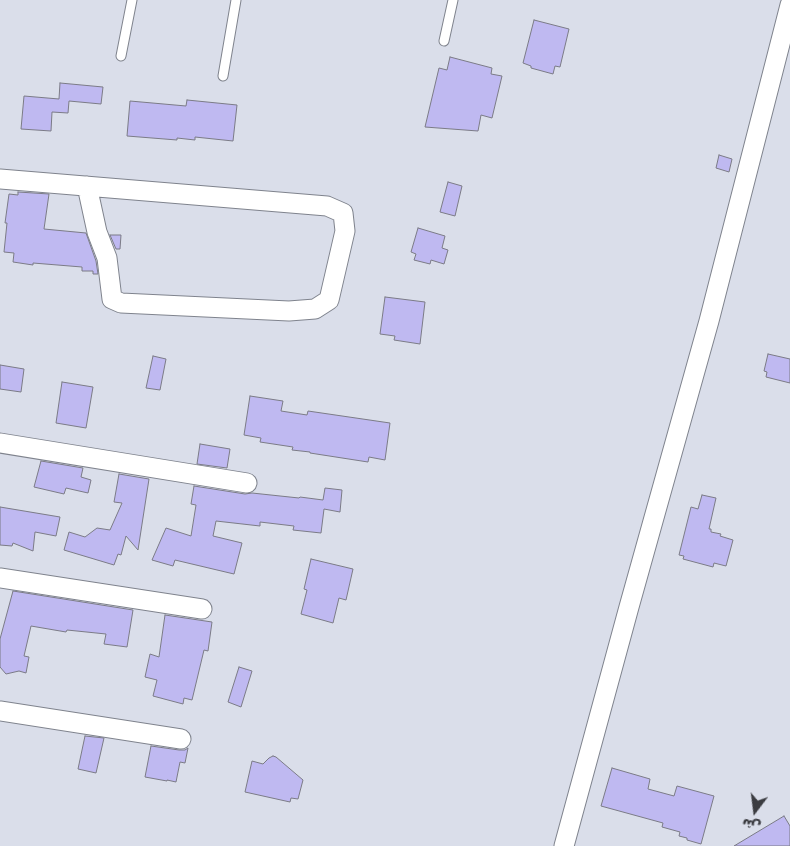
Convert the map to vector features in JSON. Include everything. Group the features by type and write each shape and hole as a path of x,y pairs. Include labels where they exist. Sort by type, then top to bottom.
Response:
{"street":[{"path":"564,846 709,321 790,5"},
{"path":"0,179 87,186 327,206 343,213 345,230 329,300 315,309 289,311 121,304 112,299 107,258 97,232 87,186"},
{"path":"0,443 248,483"},
{"path":"0,578 202,609"},
{"path":"0,711 181,739"}],"lane":[{"path":"121,56 132,0"},
{"path":"223,76 236,0"},
{"path":"444,41 453,0"}],"building":[{"path":"534,20 569,29 560,67 555,66 553,74 531,68 531,66 523,63"},
{"path":"450,57 492,68 491,74 502,76 492,118 481,115 478,131 425,127 439,68 447,70"},
{"path":"60,83 103,87 101,104 69,101 68,113 52,112 51,131 21,129 24,96 59,99"},
{"path":"187,100 237,105 233,141 195,137 195,140 177,138 177,140 127,136 130,101 186,106"},
{"path":"719,155 732,159 729,172 716,168"},
{"path":"448,182 462,186 455,216 440,212"},
{"path":"18,192 49,194 44,229 86,233 96,261 98,274 93,274 93,271 82,271 82,267 33,263 33,265 13,262 14,253 4,252 7,223 5,223 9,194 18,195"},
{"path":"418,228 445,236 442,248 448,250 444,264 431,260 430,264 414,260 416,254 411,252"},
{"path":"110,235 121,235 120,249 116,249"},
{"path":"385,297 425,302 420,344 394,340 395,336 380,334"},
{"path":"768,354 790,359 790,383 766,377 767,372 764,371"},
{"path":"153,356 166,359 160,390 146,388"},
{"path":"0,365 24,369 21,392 0,389"},
{"path":"62,382 93,387 86,428 56,423"},
{"path":"250,396 283,401 281,411 307,415 308,411 390,423 385,460 369,457 368,462 292,450 293,447 260,442 261,438 244,435"},
{"path":"200,444 230,449 227,468 197,464"},
{"path":"41,461 83,468 81,477 91,480 88,493 66,488 64,494 34,487"},
{"path":"119,474 149,479 138,550 126,536 121,555 118,554 114,565 64,550 69,532 85,537 97,528 110,530 122,503 114,502"},
{"path":"194,486 245,494 252,493 323,500 325,488 342,490 340,512 324,509 321,533 293,530 294,526 260,522 260,526 216,521 213,536 242,543 234,574 175,560 173,566 152,560 166,528 191,536 196,505 191,504"},
{"path":"702,495 716,498 709,529 711,529 711,532 721,534 720,536 733,540 726,566 714,563 713,567 683,559 684,556 679,555 691,507 698,509"},
{"path":"0,507 60,517 56,536 35,532 33,551 13,543 12,546 0,545"},
{"path":"311,559 353,569 346,600 339,598 333,623 301,614 307,590 304,589"},
{"path":"13,591 133,610 127,647 104,644 106,634 67,630 66,632 31,626 24,656 29,657 26,673 19,671 6,674 0,667 0,639"},
{"path":"165,615 212,622 208,651 204,650 192,700 184,698 183,704 153,696 157,680 145,677 150,654 159,657"},
{"path":"239,667 252,671 241,707 228,702"},
{"path":"85,736 104,738 96,773 78,769"},
{"path":"151,746 179,750 188,748 185,763 180,762 176,782 145,777"},
{"path":"273,756 303,780 298,799 291,798 290,802 245,792 252,761 263,764"},
{"path":"612,768 650,779 648,789 674,796 677,786 714,796 701,844 679,836 680,832 662,827 663,823 601,806"},
{"path":"784,816 790,826 790,846 734,846"}]}
